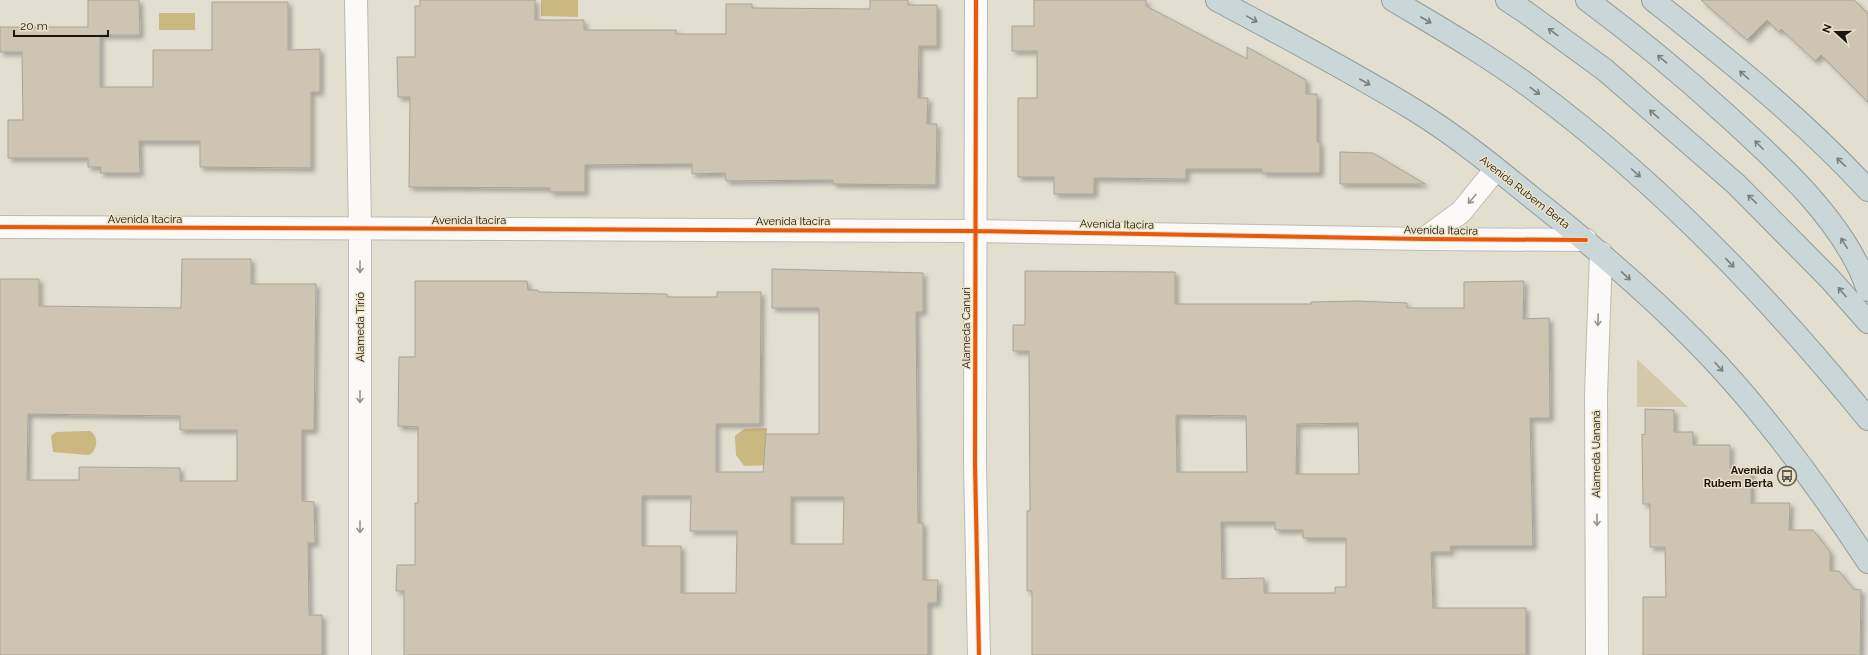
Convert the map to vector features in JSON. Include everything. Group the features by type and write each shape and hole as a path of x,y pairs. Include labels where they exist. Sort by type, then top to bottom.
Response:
{"highway":[{"name":"Avenida Rubem Berta","path":"1217,0 1345,70 1417,112 1496,169 1594,247 1699,345 1750,402 1792,455 1868,562"},
{"path":"1393,0 1445,31 1533,89 1611,151 1726,258 1809,349 1868,419"},
{"path":"1507,0 1605,70 1736,184 1830,278 1868,322"},
{"path":"1587,0 1624,27 1702,93 1786,172 1829,219 1856,262 1868,290"},
{"path":"1653,0 1708,43 1785,109 1868,190"}],"street":[{"name":"Alameda Tirió","path":"356,0 360,228 360,655"},
{"name":"Alameda Canuri","path":"976,0 975,456 979,655"},
{"name":"Avenida Itacira","path":"1424,239 1461,212 1496,169"},
{"name":"Avenida Itacira","path":"0,227 975,230 1424,239 1594,247"},
{"name":"Alameda Uananá","path":"1594,247 1597,655"}],"shaded area":[{"path":"541,0 578,0 578,17 541,16"},
{"path":"159,13 195,13 195,30 159,30"},
{"path":"1637,359 1688,407 1637,407"},
{"path":"767,428 767,465 744,466 736,455 735,436 744,429"},
{"path":"90,431 95,436 96,447 89,455 53,452 51,436 56,432"}],"building":[{"path":"88,0 139,0 140,35 100,35 100,87 153,87 153,50 212,50 212,2 288,2 288,50 320,49 320,92 311,92 311,168 200,167 200,141 139,141 140,173 100,173 101,167 88,167 88,158 8,158 8,120 23,120 22,52 0,52 0,27 88,27"},
{"path":"420,0 535,0 535,20 584,20 584,30 676,30 676,34 726,34 726,4 752,4 752,8 870,9 870,0 908,0 908,5 937,5 937,46 919,46 918,98 928,98 927,124 937,124 936,185 833,184 833,180 726,181 725,173 692,174 692,164 585,165 585,192 550,192 550,188 409,187 410,97 398,97 397,57 415,57 415,6 420,6"},
{"path":"1034,0 1146,0 1146,6 1247,59 1247,47 1306,80 1306,94 1317,94 1317,142 1320,142 1320,173 1262,173 1262,169 1186,169 1186,179 1094,178 1094,194 1054,194 1054,177 1018,177 1018,98 1037,98 1037,51 1012,51 1012,26 1034,26"},
{"path":"1701,0 1854,0 1868,14 1868,102 1821,55 1815,61 1781,29 1779,32 1767,20 1747,40"},
{"path":"1340,152 1373,153 1425,184 1340,184"},
{"path":"182,259 251,259 251,284 316,284 314,430 302,430 302,501 314,502 315,543 308,543 309,615 322,615 322,655 0,655 0,279 39,279 39,306 181,308","holes":["28,414 180,416 180,430 237,430 237,481 180,481 180,468 79,467 79,480 27,480"]},
{"path":"772,269 923,273 923,312 916,312 918,523 923,523 923,580 938,580 937,603 928,603 928,655 404,655 404,591 396,591 397,565 415,565 415,503 418,503 418,427 398,426 399,357 415,357 415,281 527,281 528,290 538,290 538,292 667,294 667,297 717,297 717,292 761,292 760,424 716,424 716,472 763,472 766,434 819,434 819,308 772,308","holes":["642,496 691,496 690,531 737,531 736,593 681,593 681,546 642,546","791,497 844,497 843,544 791,544"]},
{"path":"1025,271 1175,272 1175,304 1311,304 1311,302 1358,301 1407,303 1407,308 1464,308 1464,282 1524,281 1523,319 1549,318 1550,418 1530,418 1533,546 1450,546 1451,552 1431,552 1433,608 1526,608 1526,655 1032,655 1032,591 1027,591 1027,511 1030,511 1029,351 1013,351 1013,325 1025,325","holes":["1176,415 1246,416 1247,472 1177,472","1358,423 1359,474 1296,474 1297,424","1221,522 1275,522 1275,530 1303,530 1303,538 1346,538 1346,587 1335,587 1335,593 1264,593 1264,578 1222,579"]},
{"path":"1645,409 1674,410 1674,432 1693,432 1693,445 1730,445 1730,468 1751,468 1751,503 1790,503 1789,530 1813,530 1830,552 1830,571 1839,571 1853,589 1861,590 1860,655 1643,655 1643,597 1666,597 1665,547 1650,547 1650,504 1643,504 1642,434 1645,435"}],"cycle path":[{"path":"976,0 975,464 979,655"},
{"path":"0,227 975,231 1424,239 1586,240"}],"place":[{"name":"Avenida Rubem Berta","path":"1787,476"}]}
